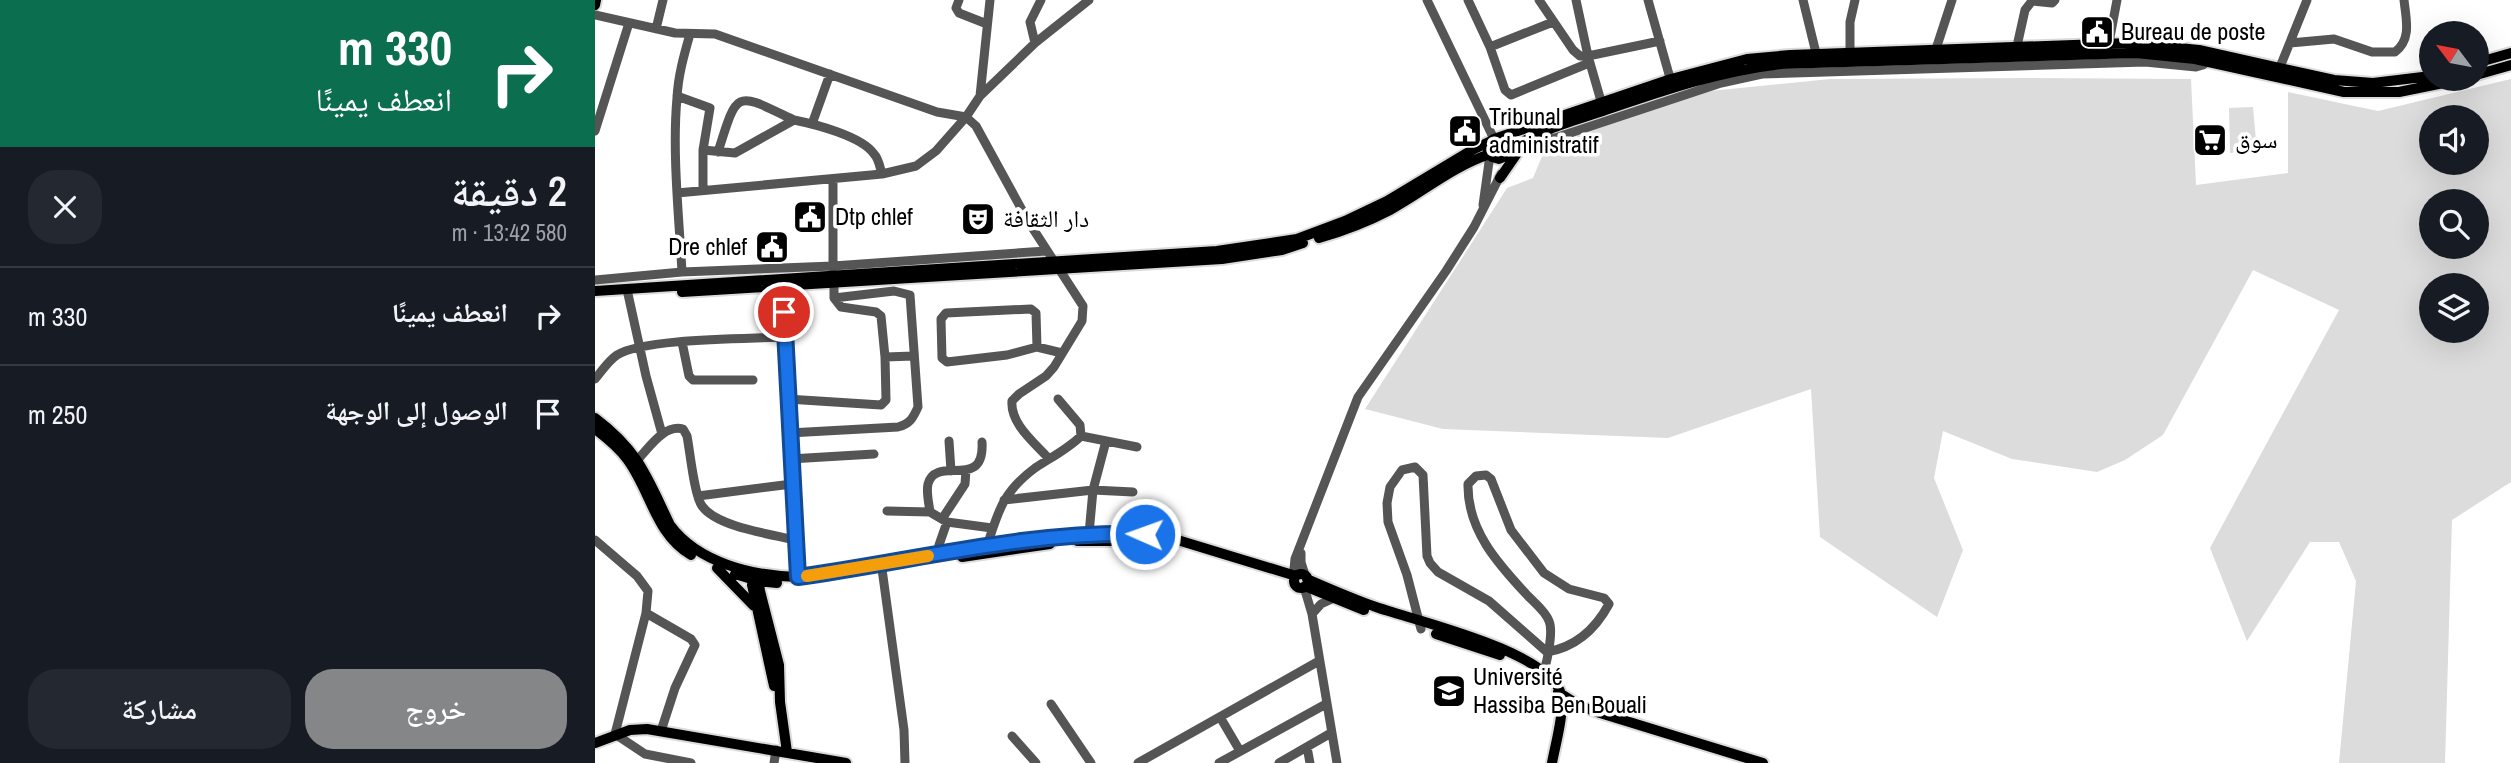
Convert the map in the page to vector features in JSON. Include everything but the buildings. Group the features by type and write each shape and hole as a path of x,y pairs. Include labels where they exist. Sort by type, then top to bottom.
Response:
{"main road":[{"path":"1495,139 1488,146 1490,154 1499,159 1533,135 1672,83 1747,59 1816,53 1850,57 1935,58 2154,44 2278,72 2344,92 2380,93 2419,89"},
{"path":"1935,58 2017,46 2108,48"},
{"path":"2489,60 2511,54"},
{"path":"1279,247 1365,212 1472,149 1601,101 1672,83 1756,67 1850,57"},
{"path":"2489,71 2511,65"},
{"path":"2278,72 2373,83 2419,77"},
{"path":"1500,178 1533,135"},
{"path":"1495,139 1506,141 1508,153"},
{"path":"595,297 783,282 834,275 1222,259 1279,247 1368,220 1465,164 1490,154"},
{"path":"595,291 783,282"},
{"path":"595,418 638,459 677,536 702,553 755,577 798,577 939,554 1050,544 1144,541 1199,547"},
{"path":"595,429 628,460 655,513 674,542 681,549 717,568 760,605"},
{"path":"717,568 773,583 798,583 1089,534 1145,534 1199,547 1301,580 1373,610"},
{"path":"755,577 775,689 780,702 781,751"},
{"path":"1301,580 1334,598 1420,625 1476,638 1512,652 1556,692 1580,706 1763,763"},
{"path":"760,605 773,583"},
{"path":"1545,763 1556,692"},
{"path":"1552,763 1560,711 1556,692"},
{"path":"595,743 615,734 638,729 846,763"}],"street":[{"path":"656,29 663,0"},
{"path":"959,0 956,8 959,13 987,24"},
{"path":"980,96 990,0"},
{"path":"1035,43 1030,22 1041,0"},
{"path":"677,193 882,174 916,166 927,160 966,117 980,96 1035,43 1089,0"},
{"path":"1427,0 1495,139"},
{"path":"1468,0 1490,47 1505,90 1511,95 1589,60 1660,41"},
{"path":"1539,0 1573,50 1589,60"},
{"path":"1576,0 1601,101"},
{"path":"1648,0 1672,83"},
{"path":"1803,0 1816,53"},
{"path":"1850,57 1850,22 1855,0"},
{"path":"1935,58 1952,0"},
{"path":"2017,46 2027,6 2032,1 2052,3 2055,0"},
{"path":"2108,48 2117,0"},
{"path":"2278,72 2307,0"},
{"path":"2290,43 2334,39 2372,52 2395,52 2404,44 2407,34 2404,0"},
{"path":"595,15 656,29 690,34 715,34 937,112 966,117 983,136 1009,189 1046,251 1078,297 1084,314 1079,327 1046,376 1014,397 1012,406 1017,421 1049,459"},
{"path":"1490,47 1553,22"},
{"path":"595,131 629,23"},
{"path":"682,272 677,193 677,96 690,34"},
{"path":"1533,135 1555,138 1721,83 1762,74 1935,58 2145,62 2196,67 2210,57"},
{"path":"812,124 829,75"},
{"path":"677,96 710,108 703,150 703,190"},
{"path":"718,152 730,116 740,101 746,99 870,149 876,155 882,174"},
{"path":"703,150 735,153 794,120"},
{"path":"1337,763 1312,614 1301,580 1303,541 1358,397 1447,271 1500,178 1508,153"},
{"path":"1482,210 1490,154"},
{"path":"787,399 881,405 886,400 881,316 876,312 841,307 834,298 833,179"},
{"path":"595,280 682,272 834,275 1046,251"},
{"path":"783,282 798,577"},
{"path":"789,433 898,427 907,425 918,407 910,295 894,291 834,298"},
{"path":"628,294 662,434"},
{"path":"1037,347 1036,313 1031,309 946,313 941,319 942,358 947,362 1007,355 1037,347 1062,353"},
{"path":"595,379 619,354 640,348 682,342 784,337"},
{"path":"682,342 689,376 693,380 753,380"},
{"path":"885,357 914,356"},
{"path":"1058,399 1080,425 1081,436"},
{"path":"638,459 662,434 675,428 685,432 702,506 724,521 795,540"},
{"path":"986,550 1005,499 1018,483 1081,436 1137,447"},
{"path":"949,441 951,471"},
{"path":"1089,534 1093,490 1106,441"},
{"path":"930,512 928,484 932,477 938,472 966,470 977,466 983,458 982,442"},
{"path":"790,459 874,454"},
{"path":"1420,625 1387,514 1390,487 1402,470 1409,467 1417,468 1423,475 1427,556 1432,567 1489,601 1547,652"},
{"path":"939,554 945,521 965,484 966,470"},
{"path":"1542,677 1547,652 1551,636 1549,620 1505,571 1475,527 1468,484 1481,474 1491,479 1511,530 1544,573 1569,589 1604,597 1609,601 1607,609 1585,637 1563,649 1547,652"},
{"path":"698,496 792,484"},
{"path":"1005,499 1093,490 1133,492"},
{"path":"887,510 930,512 945,521 992,528"},
{"path":"595,540 644,584 649,601 615,734 645,754 691,763"},
{"path":"882,569 902,716 905,763"},
{"path":"1312,614 1321,604 1334,598"},
{"path":"646,613 691,639 695,645 675,688 661,731"},
{"path":"1138,763 1319,661"},
{"path":"1051,704 1091,763"},
{"path":"1219,763 1326,704"},
{"path":"1220,717 1240,751"},
{"path":"1279,763 1331,733"},
{"path":"1012,736 1036,763"},
{"path":"1307,747 1310,763"},
{"path":"774,763 781,751"}],"shaded area":[{"path":"1830,79 2191,79 2196,185 2288,173 2288,92 2378,111 2461,91 2489,91 2489,84 2511,79 2511,482 2452,520 2445,763 2339,763 2356,581 2339,542 2310,542 2247,641 2210,548 2339,310 2253,270 2163,435 2125,460 2097,472 2012,459 1943,431 1934,478 1963,550 1937,617 1820,537 1811,389 1668,438 1443,429 1365,409 1507,188 1533,178 1548,142 1700,92"},
{"path":"2253,107 2257,151 2230,153 2229,108"}],"slow traffic":[{"path":"807,576 928,556"}],"place":[{"name":"Bureau de poste","path":"2097,32"},
{"name":"Tribunal administratif","path":"1465,131"},
{"name":"سوق","path":"2210,140"},
{"name":"Dtp chlef","path":"810,217"},
{"name":"دار الثقافة","path":"978,219"},
{"name":"Dre chlef","path":"772,247"},
{"name":"Université Hassiba Ben Bouali","path":"1449,691"}],"route":[{"path":"784,312 798,577 1049,537 1100,533 1145,534"}]}
